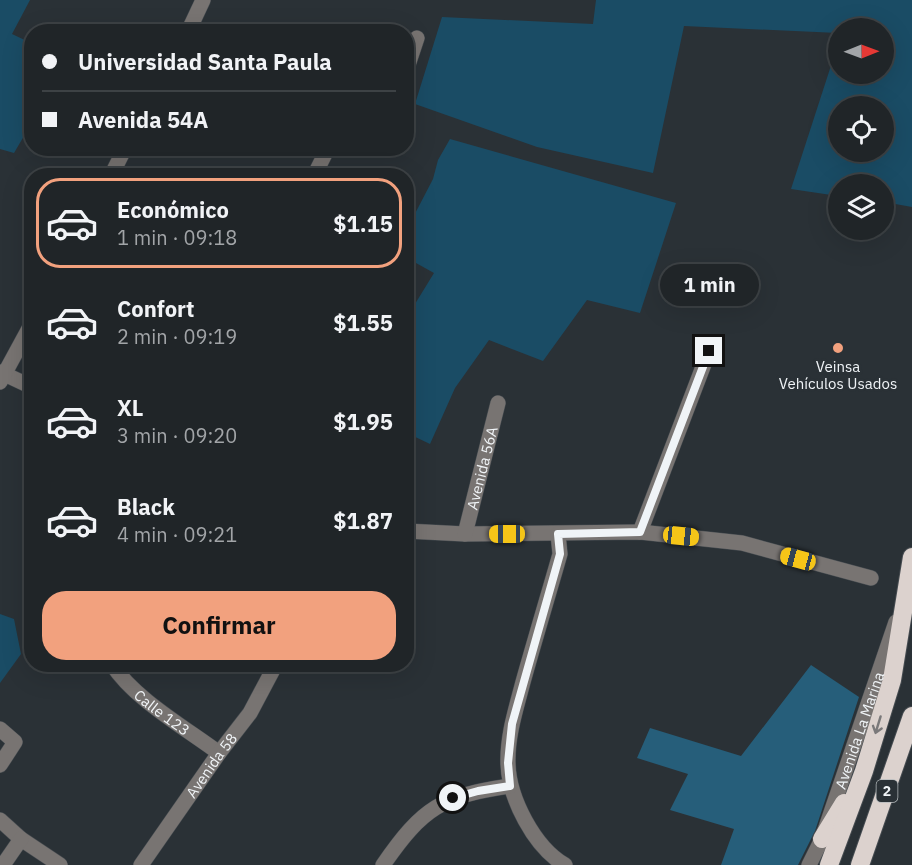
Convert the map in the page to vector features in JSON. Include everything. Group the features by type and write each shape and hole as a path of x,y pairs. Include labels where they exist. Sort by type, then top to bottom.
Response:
{"highway":[{"path":"905,594 912,557"},
{"name":"2","path":"830,865 864,771 892,680 905,594"},
{"name":"2","path":"860,865 912,716"},
{"path":"822,839 864,771"}],"street":[{"path":"192,24 203,0"},
{"path":"414,47 417,38"},
{"path":"24,337 1,376 24,384"},
{"path":"640,532 709,351"},
{"name":"Avenida 56A","path":"465,534 498,404"},
{"path":"414,531 465,534 640,532 742,543 871,578"},
{"path":"558,534 560,554 512,724 508,763 510,786 523,816 537,839 565,865"},
{"name":"Avenida La Marina","path":"809,865 822,839 905,594"},
{"name":"Calle 123","path":"118,672 141,696 219,753"},
{"name":"Avenida 58","path":"141,865 219,753 250,713 272,672"},
{"path":"0,729 15,742 0,765"},
{"path":"383,865 412,826 427,813 453,798 510,786"},
{"path":"0,820 21,840 60,865"},
{"path":"3,865 21,840"}],"shaded area":[{"path":"0,0 30,0 12,34 24,40 24,136 14,153 0,149"},
{"path":"596,0 912,0 912,207 894,204 894,174 828,174 828,195 791,189 828,75 828,84 894,84 894,18 828,18 828,33 684,26 653,173 537,147 415,104 442,17 593,24"},
{"path":"450,139 676,203 640,313 587,300 543,361 489,340 455,388 430,444 414,436 414,306 434,273 414,262 414,216 433,179 438,160"},
{"path":"0,614 14,619 21,654 0,683"},
{"path":"811,665 859,697 815,831 798,865 721,865 734,829 670,810 688,774 637,758 650,728 741,756"}],"place":[{"name":"Veinsa Vehículos Usados","path":"838,348"}],"route":[{"path":"453,798 510,786 508,763 512,724 560,554 558,534 640,532 709,351"}]}
